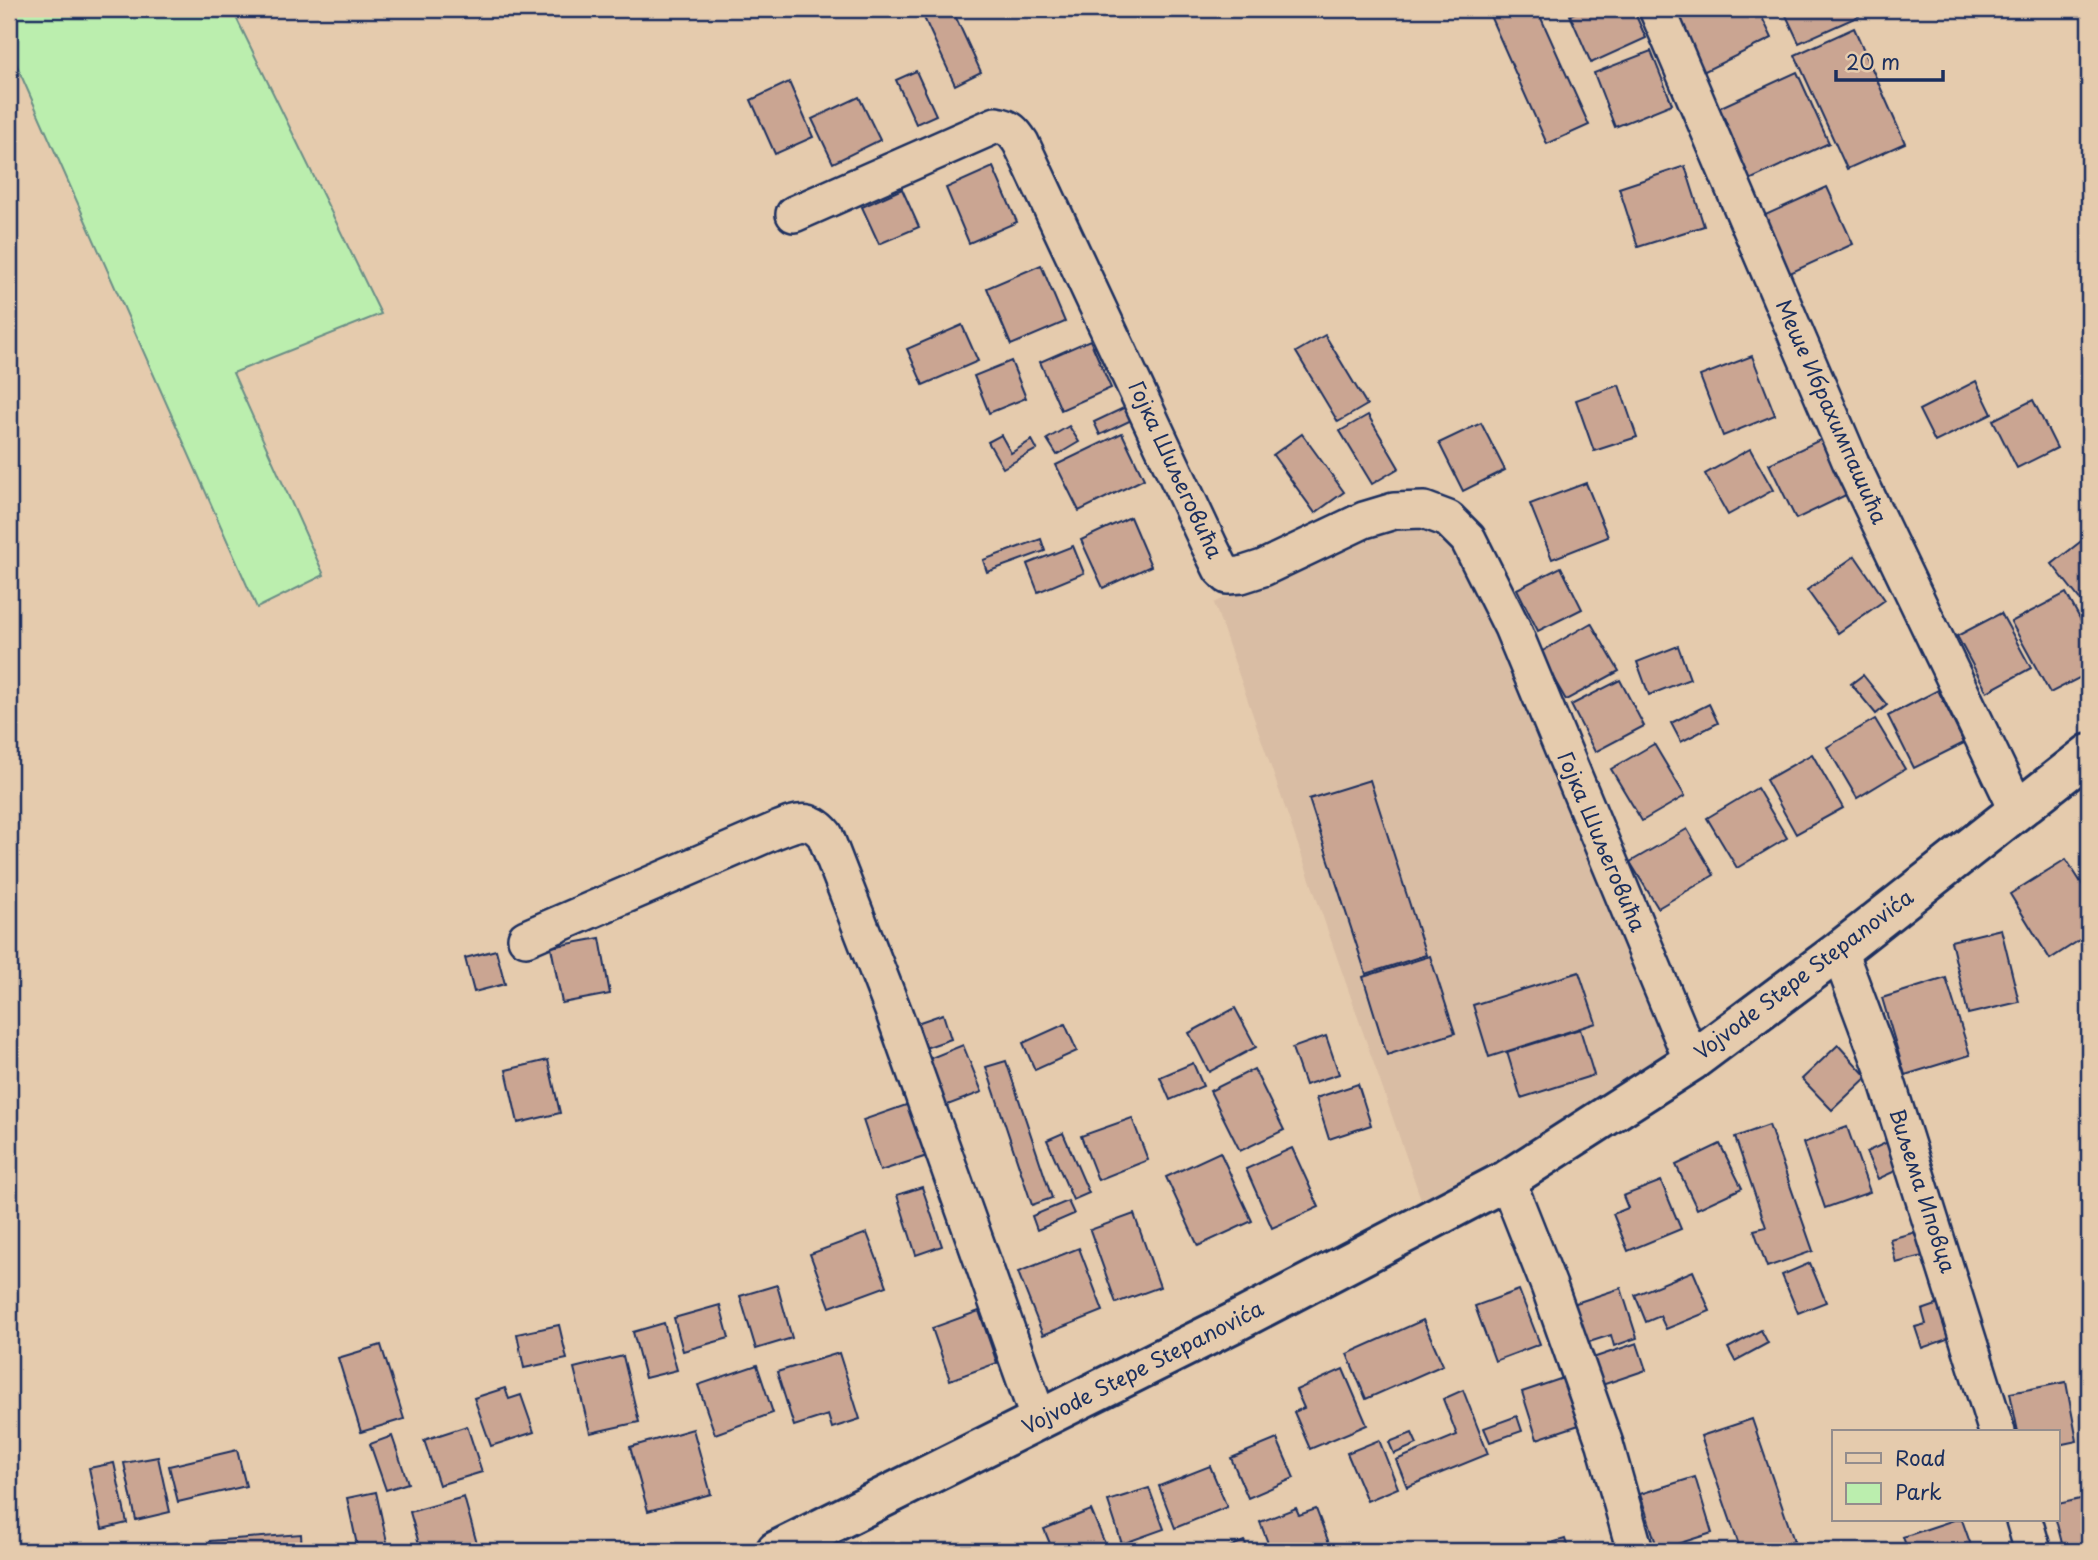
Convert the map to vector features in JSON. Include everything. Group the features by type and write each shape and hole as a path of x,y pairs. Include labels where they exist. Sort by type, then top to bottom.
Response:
{"main road":[{"name":"Vojvode Stepe Stepanovića","path":"776,1551 1233,1323 1507,1180 1692,1061 1839,951 2089,754"}],"street":[{"name":"Меше Ибрахимпашића","path":"1657,9 1851,463 2017,809"},
{"name":"Гојка Шиљеговића","path":"794,214 986,129 996,125 1005,126 1013,130 1021,143 1209,545 1221,569 1228,576 1263,568 1364,520 1394,511 1424,510 1448,519 1468,539 1512,627 1692,1061"},
{"path":"526,938 772,832 802,822 811,822 819,827 825,835 894,1013 1039,1420"},
{"name":"Виљема Иповца","path":"1839,951 1882,1066 1996,1430"},
{"path":"1507,1180 1549,1286 1605,1444 1635,1551"},
{"path":"2025,1522 2033,1551"}],"shaded area":[{"path":"1387,519 1435,523 1464,550 1670,1055 1589,1108 1423,1205 1214,603"}],"green space":[{"path":"9,9 232,9 381,314 233,373 324,575 257,608 9,48"}],"building":[{"path":"920,9 952,9 981,72 955,85"},
{"path":"1487,9 1537,9 1589,125 1547,144"},
{"path":"1584,9 1633,9 1646,38 1591,63 1570,15"},
{"path":"1693,9 1758,9 1772,38 1699,74 1672,19"},
{"path":"1783,9 1856,9 1859,16 1799,43"},
{"path":"1854,28 1905,143 1847,169 1795,55"},
{"path":"1651,51 1672,104 1615,127 1594,73"},
{"path":"916,71 936,115 916,124 896,80"},
{"path":"1797,72 1829,143 1743,183 1710,112"},
{"path":"789,82 813,137 775,154 751,100"},
{"path":"859,97 880,140 833,163 812,119"},
{"path":"1685,166 1704,226 1638,247 1619,188"},
{"path":"993,167 1017,222 969,243 946,188"},
{"path":"1827,187 1853,244 1788,274 1761,217"},
{"path":"902,189 919,227 879,244 862,207"},
{"path":"1041,265 1065,322 1011,345 987,288"},
{"path":"962,325 978,361 923,385 907,349"},
{"path":"1325,335 1367,405 1338,422 1296,352"},
{"path":"1090,340 1111,388 1061,410 1040,362"},
{"path":"1752,356 1775,415 1723,436 1700,376"},
{"path":"1011,361 1026,398 989,413 974,376"},
{"path":"1976,381 1992,414 1935,442 1919,410"},
{"path":"1619,385 1637,437 1594,451 1576,400"},
{"path":"2033,400 2057,448 2017,468 1993,420"},
{"path":"1134,403 1140,416 1100,435 1094,422"},
{"path":"1368,415 1399,468 1372,484 1340,431"},
{"path":"1481,423 1505,470 1463,491 1439,443"},
{"path":"1069,426 1079,442 1057,455 1047,439"},
{"path":"1122,433 1144,479 1079,511 1056,465"},
{"path":"1302,434 1344,492 1315,513 1273,455"},
{"path":"1001,435 1011,453 1032,440 1037,449 1003,468 988,442"},
{"path":"1824,438 1850,493 1796,519 1769,464"},
{"path":"1750,449 1773,490 1728,515 1705,474"},
{"path":"1586,483 1608,537 1552,559 1530,504"},
{"path":"1130,517 1151,566 1103,588 1081,540"},
{"path":"2089,535 2089,611 2052,564"},
{"path":"1041,539 1045,551 987,572 983,560"},
{"path":"1073,546 1084,573 1038,592 1027,564"},
{"path":"1855,556 1885,600 1838,633 1807,590"},
{"path":"1561,567 1582,609 1538,631 1517,589"},
{"path":"2066,593 2089,635 2089,673 2050,693 2011,622"},
{"path":"2001,613 2031,668 1987,692 1957,636"},
{"path":"1591,623 1619,671 1566,700 1539,653"},
{"path":"1678,646 1690,679 1649,695 1637,662"},
{"path":"1863,675 1887,705 1876,714 1851,684"},
{"path":"1620,680 1644,726 1595,752 1571,705"},
{"path":"1938,690 1964,743 1914,768 1888,716"},
{"path":"1709,704 1718,723 1681,742 1671,723"},
{"path":"1875,719 1905,769 1857,798 1827,747"},
{"path":"1654,744 1685,796 1642,821 1611,769"},
{"path":"1812,754 1843,808 1796,834 1766,780"},
{"path":"1370,780 1426,955 1366,974 1309,799"},
{"path":"1757,788 1787,838 1737,868 1707,818"},
{"path":"1687,829 1714,875 1658,908 1630,862"},
{"path":"2066,859 2089,895 2089,934 2050,959 2010,894"},
{"path":"2001,929 2019,1002 1968,1014 1951,941"},
{"path":"600,938 610,994 562,1003 551,947"},
{"path":"496,950 505,984 474,992 465,958"},
{"path":"1430,956 1455,1033 1387,1055 1363,977"},
{"path":"1579,972 1596,1023 1489,1057 1473,1005"},
{"path":"1946,978 1970,1055 1905,1075 1882,998"},
{"path":"1235,1008 1256,1047 1209,1072 1189,1033"},
{"path":"943,1014 951,1039 925,1048 917,1023"},
{"path":"1065,1024 1077,1051 1035,1070 1023,1043"},
{"path":"1580,1029 1594,1075 1521,1098 1507,1052"},
{"path":"1326,1036 1339,1074 1305,1085 1292,1048"},
{"path":"963,1045 982,1092 945,1106 926,1060"},
{"path":"1838,1045 1867,1077 1832,1110 1802,1079"},
{"path":"548,1060 560,1113 518,1123 506,1070"},
{"path":"1006,1061 1052,1198 1032,1205 986,1067"},
{"path":"1193,1063 1203,1086 1170,1100 1160,1077"},
{"path":"1254,1069 1284,1130 1240,1151 1210,1091"},
{"path":"1358,1084 1371,1125 1329,1139 1316,1098"},
{"path":"909,1104 927,1156 880,1171 863,1120"},
{"path":"1132,1118 1148,1160 1098,1180 1081,1136"},
{"path":"1769,1125 1813,1251 1767,1267 1754,1230 1766,1227 1735,1137"},
{"path":"1847,1127 1870,1192 1825,1208 1803,1143"},
{"path":"1063,1133 1089,1193 1073,1200 1047,1140"},
{"path":"1892,1140 1904,1167 1878,1179 1866,1152"},
{"path":"1720,1144 1742,1188 1697,1209 1676,1165"},
{"path":"1292,1148 1319,1207 1272,1228 1246,1169"},
{"path":"1220,1152 1252,1221 1198,1246 1166,1177"},
{"path":"1661,1181 1681,1229 1628,1251 1613,1214 1628,1208 1623,1196"},
{"path":"922,1187 942,1246 916,1255 897,1195"},
{"path":"1068,1201 1074,1214 1037,1230 1032,1216"},
{"path":"1134,1214 1160,1287 1116,1303 1090,1230"},
{"path":"1916,1232 1923,1256 1896,1263 1890,1239"},
{"path":"867,1233 887,1286 830,1307 810,1254"},
{"path":"1079,1248 1103,1311 1043,1335 1018,1272"},
{"path":"1810,1263 1826,1302 1798,1313 1782,1275"},
{"path":"1693,1271 1710,1311 1666,1329 1660,1316 1646,1322 1635,1295"},
{"path":"777,1285 792,1338 756,1349 740,1296"},
{"path":"1621,1288 1637,1338 1614,1346 1611,1335 1583,1344 1570,1305"},
{"path":"1519,1290 1540,1344 1495,1361 1475,1306"},
{"path":"1942,1303 1953,1337 1922,1348 1915,1327 1926,1324 1922,1310"},
{"path":"720,1305 729,1338 683,1351 674,1318"},
{"path":"979,1311 997,1363 950,1380 932,1328"},
{"path":"1423,1320 1443,1365 1366,1399 1347,1354"},
{"path":"664,1323 677,1370 645,1378 633,1332"},
{"path":"559,1325 567,1359 524,1368 517,1334"},
{"path":"1761,1330 1768,1343 1735,1361 1728,1348"},
{"path":"1637,1343 1646,1370 1602,1385 1593,1358"},
{"path":"381,1345 404,1419 361,1432 338,1358"},
{"path":"839,1353 860,1419 832,1428 828,1415 794,1426 777,1372"},
{"path":"623,1356 639,1422 590,1433 574,1368"},
{"path":"757,1365 773,1413 715,1434 698,1385"},
{"path":"1343,1369 1367,1425 1310,1449 1294,1412 1304,1408 1296,1390"},
{"path":"1566,1377 1582,1424 1537,1439 1522,1392"},
{"path":"2066,1382 2077,1441 2060,1445 2060,1430 2018,1430 2010,1393"},
{"path":"505,1388 509,1399 521,1395 534,1432 491,1446 474,1398"},
{"path":"1463,1390 1488,1454 1407,1487 1396,1460 1457,1435 1443,1399"},
{"path":"1517,1416 1522,1431 1490,1442 1484,1428"},
{"path":"1752,1419 1794,1541 1764,1551 1741,1551 1701,1436"},
{"path":"467,1426 482,1472 439,1485 424,1440"},
{"path":"693,1429 711,1494 648,1511 630,1447"},
{"path":"1412,1433 1417,1444 1394,1454 1389,1442"},
{"path":"392,1436 408,1483 386,1490 370,1444"},
{"path":"1277,1439 1294,1478 1248,1498 1231,1458"},
{"path":"1379,1440 1398,1488 1367,1501 1347,1453"},
{"path":"237,1450 246,1486 178,1502 169,1466"},
{"path":"158,1457 170,1512 136,1520 124,1463"},
{"path":"114,1463 127,1523 102,1529 89,1468"},
{"path":"1210,1466 1227,1507 1175,1528 1159,1486"},
{"path":"1695,1477 1712,1533 1658,1550 1640,1494"},
{"path":"1149,1488 1164,1529 1122,1544 1108,1501"},
{"path":"376,1492 389,1551 331,1551 357,1545 347,1498"},
{"path":"464,1497 479,1551 421,1551 410,1512"},
{"path":"2089,1497 2089,1548 2064,1551 2057,1522 2060,1522 2060,1504"},
{"path":"1296,1508 1299,1515 1316,1509 1332,1551 1271,1551 1260,1522"},
{"path":"1091,1510 1108,1551 1053,1551 1044,1529"},
{"path":"1948,1522 1963,1522 1973,1551 1908,1551 1903,1537"},
{"path":"301,1534 302,1551 211,1551 210,1541"},
{"path":"1565,1539 1569,1551 1524,1551"},
{"path":"1244,1541 1249,1551 1220,1551"},
{"path":"182,1542 183,1551 126,1551"},
{"path":"91,1546 91,1551 44,1551"}]}
